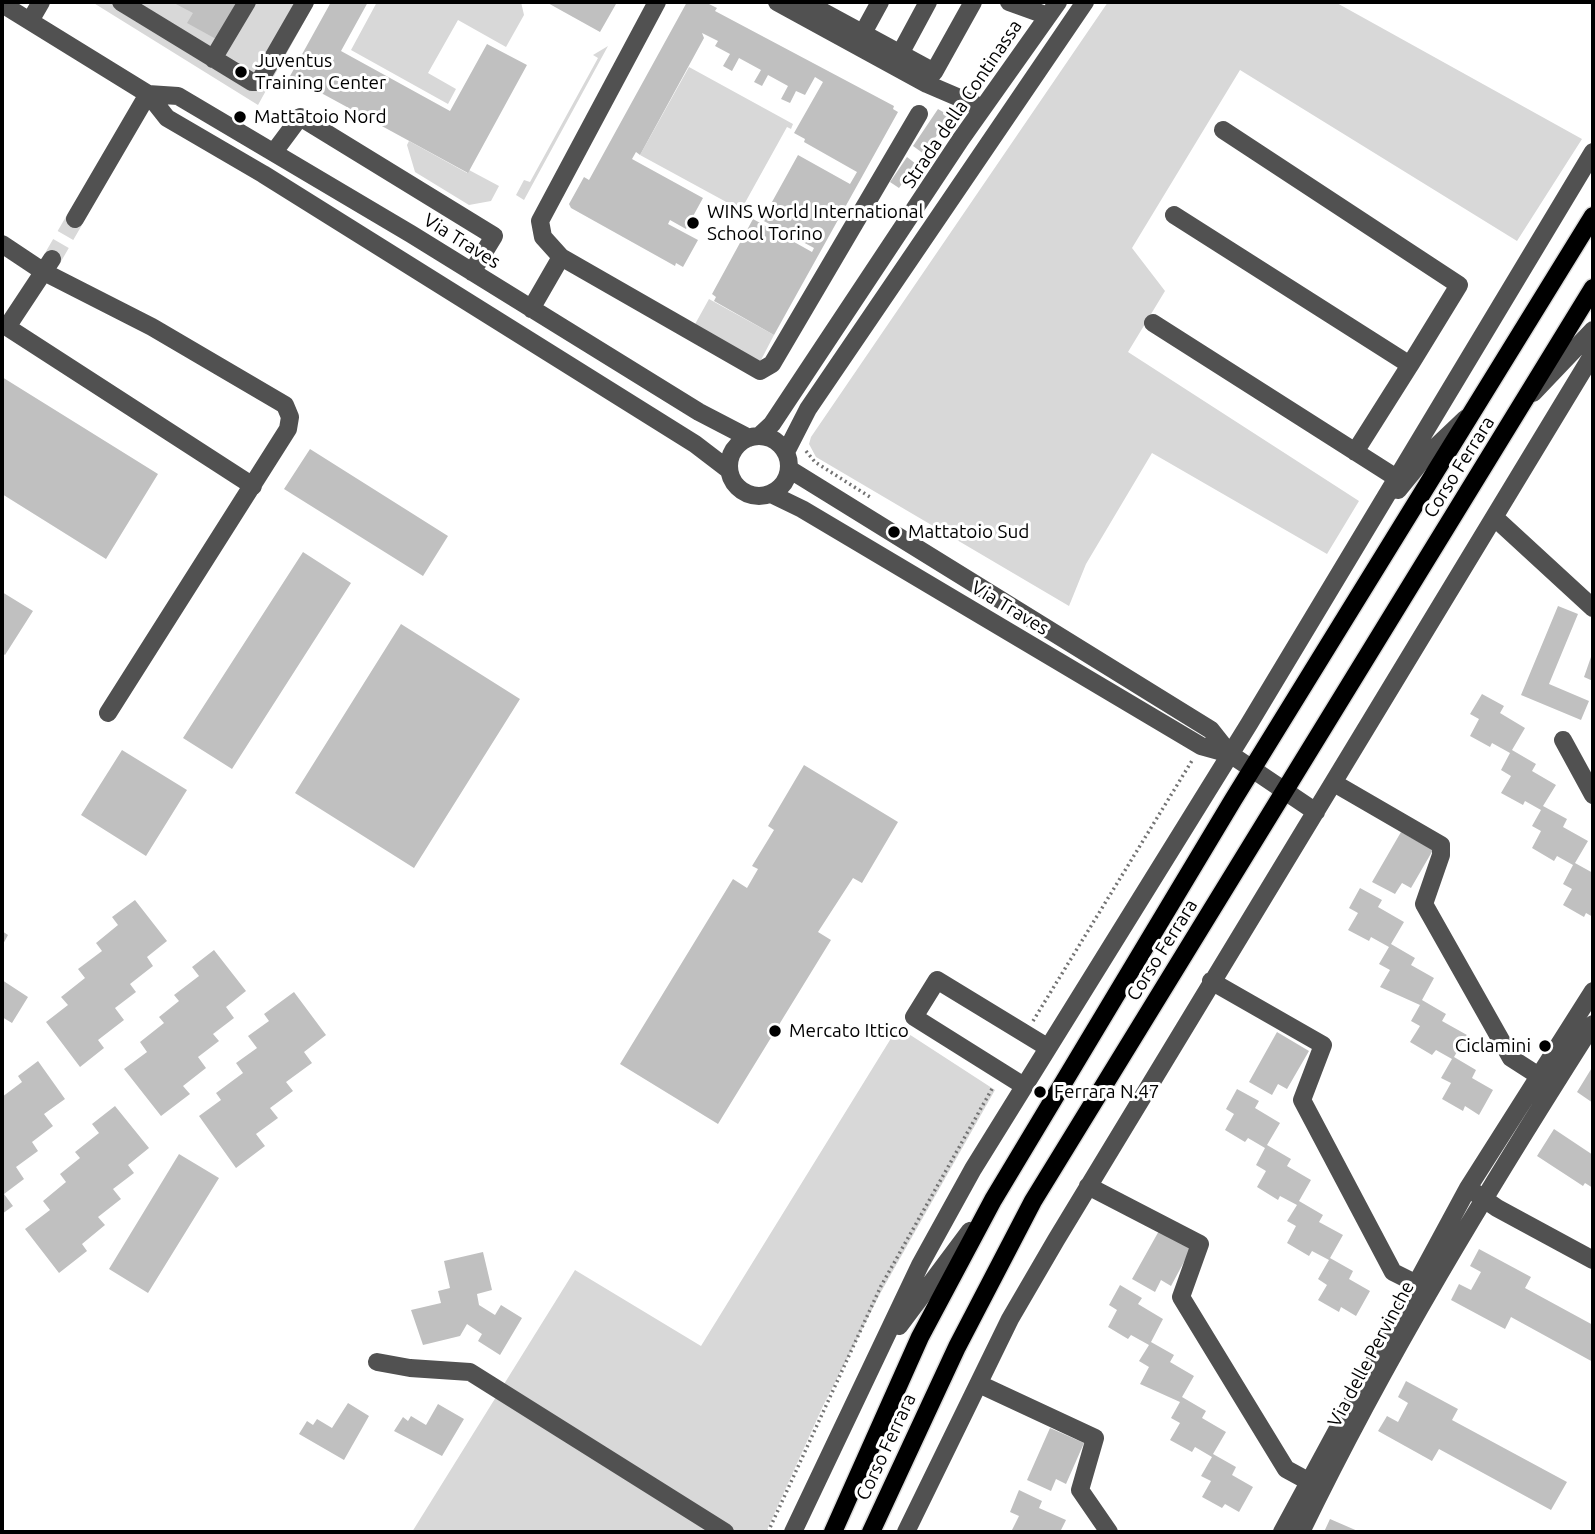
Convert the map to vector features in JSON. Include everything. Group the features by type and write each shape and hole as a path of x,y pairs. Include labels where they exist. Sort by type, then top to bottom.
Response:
{"main road":[{"name":"Corso Ferrara","path":"833,1532 920,1337 993,1200 1593,216"},
{"name":"Corso Ferrara","path":"871,1532 957,1346 1033,1201 1593,288"}],"street":[{"path":"30,21 41,2"},
{"path":"121,2 252,82 259,82 305,2"},
{"path":"213,59 247,2"},
{"path":"657,2 540,220 543,237 561,257 760,371 772,364 919,114"},
{"path":"777,2 927,84 983,108"},
{"path":"805,2 829,8 863,33 934,72 973,2"},
{"path":"863,33 880,2"},
{"path":"900,54 928,2"},
{"path":"1009,2 1053,9"},
{"path":"788,461 775,440 754,437 734,451 729,470 732,479 744,492 753,496 771,494 784,484 788,461 816,398 1085,2"},
{"name":"Via Traves","path":"2,4 148,94 167,118 263,174 695,444 729,470"},
{"name":"Strada della Continassa","path":"754,437 772,424 983,108 1053,9"},
{"path":"75,219 148,94"},
{"name":"Via Traves","path":"148,94 177,96 274,152 699,412 754,437"},
{"path":"274,152 300,117 494,236 472,272"},
{"path":"1223,130 1459,285 1355,452"},
{"name":"Corso Ferrara","path":"793,1532 927,1253 1047,1047 1230,754 1593,152"},
{"path":"1174,215 1410,365"},
{"path":"2,244 48,265 285,405 290,418 288,429 253,486 108,713"},
{"path":"531,309 561,257"},
{"path":"48,265 5,326 253,486"},
{"path":"1153,323 1395,477"},
{"name":"Corso Ferrara","path":"1521,406 1593,330"},
{"path":"906,1532 1010,1319 1211,981 1593,354"},
{"name":"Corso Ferrara","path":"1371,518 1424,458 1475,409"},
{"name":"Via Traves","path":"788,461 1211,730 1230,754"},
{"name":"Via Traves","path":"771,494 811,514 1201,746 1230,754 1316,812"},
{"path":"1494,517 1593,608"},
{"path":"1563,740 1593,795"},
{"path":"1334,783 1441,845 1441,855 1424,904 1511,1058 1539,1076"},
{"path":"1024,1086 914,1017 937,980 1047,1047"},
{"name":"Via delle Pervinche","path":"1211,981 1322,1045 1302,1100 1393,1272 1415,1283"},
{"name":"Via delle Pervinche","path":"1301,1532 1403,1338 1475,1193 1539,1076 1593,991"},
{"name":"Via delle Pervinche","path":"1282,1532 1415,1283 1593,1024"},
{"path":"1088,1186 1200,1244 1181,1297 1286,1469 1308,1481"},
{"path":"1475,1193 1593,1260"},
{"name":"Corso Ferrara","path":"875,1357 993,1200"},
{"path":"377,1362 470,1373 725,1532"},
{"path":"979,1384 1095,1438 1080,1490 1109,1532"}],"path":[{"path":"803,443 815,462 873,498"}],"shaded area":[{"name":"Juventus Training Center","path":"92,2 315,2 258,105"},
{"path":"377,2 521,2 524,15 506,47 458,20 428,73 456,89 448,104 351,50"},
{"path":"1108,2 1335,2 1582,139 1517,241 1240,70 1132,248 1165,291 1128,352 1359,501 1327,554 1152,453 1086,564 1069,606 816,457 809,444 811,437"},
{"path":"608,46 524,200 516,195 524,180 530,182 598,58 593,55"},
{"path":"689,67 793,124 791,129 787,127 741,210 640,155"},
{"path":"409,141 467,173 469,170 499,186 491,201 469,205 415,172 407,145"},
{"path":"709,299 774,335 761,360 755,363 694,326"},
{"path":"898,1027 995,1090 881,1292 823,1406 766,1532 412,1532 575,1270 701,1346"}],"building":[{"path":"172,2 237,2 216,39 187,23 193,13"},
{"path":"331,2 368,2 341,51 450,111 487,44 527,65 468,173 290,76"},
{"path":"546,2 612,2 616,4 600,32"},
{"path":"687,2 705,2 717,8 715,11 894,106 893,109 898,112 774,335 714,301 716,297 712,294 753,219 812,252 814,248 762,220 798,155 850,184 857,172 804,142 805,139 794,133 823,82 815,77 805,95 796,91 790,103 781,99 788,86 768,75 762,86 754,82 761,70 739,58 732,71 723,66 730,54 715,46 718,41 702,33 704,38 640,155 636,152 632,159 703,198 686,229 670,220 668,224 698,240 683,267 676,263 675,266 571,208 569,204 584,177 589,180"},
{"path":"938,109 950,116 924,154 913,146"},
{"path":"907,157 916,164 899,188 890,182"},
{"path":"2,377 158,474 106,559 2,494"},
{"path":"310,449 448,536 423,576 284,489"},
{"path":"303,552 351,583 232,769 183,738"},
{"path":"2,592 33,611 5,655 2,653"},
{"path":"1558,606 1578,614 1549,684 1589,701 1581,720 1521,695"},
{"path":"401,624 520,699 414,868 295,793"},
{"path":"1591,657 1593,658 1593,681 1584,677"},
{"path":"1482,694 1504,706 1500,713 1525,728 1512,750 1536,764 1532,771 1556,785 1543,806 1567,819 1563,827 1588,841 1575,863 1593,873 1593,917 1586,913 1584,917 1563,905 1572,889 1563,884 1573,865 1557,856 1554,861 1532,848 1541,831 1532,826 1541,810 1525,801 1523,805 1501,793 1511,776 1501,770 1510,753 1492,743 1490,747 1470,736 1479,719 1470,714"},
{"path":"122,750 187,790 146,856 81,815"},
{"path":"804,765 898,822 862,883 853,878 818,932 831,940 718,1124 620,1064 733,879 747,888 758,869 752,866 774,830 768,826"},
{"path":"1401,832 1433,850 1411,888 1402,883 1395,894 1372,882"},
{"path":"1360,888 1382,900 1378,907 1404,922 1391,944 1415,958 1411,965 1434,978 1422,1000 1446,1014 1442,1021 1467,1035 1454,1057 1476,1070 1472,1078 1493,1090 1479,1115 1465,1106 1463,1111 1442,1099 1451,1083 1441,1078 1452,1059 1436,1050 1432,1055 1410,1042 1420,1026 1411,1021 1420,1005 1380,987 1390,970 1379,964 1389,947 1371,937 1369,941 1348,930 1358,913 1349,908"},
{"path":"135,900 167,941 147,957 153,966 130,984 136,992 115,1008 124,1020 98,1040 104,1048 80,1067 46,1022 68,1005 61,997 85,978 78,969 102,951 96,943 118,925 112,917"},
{"path":"2,931 8,935 2,946"},
{"path":"214,950 246,991 226,1007 234,1018 213,1034 219,1041 198,1057 206,1068 183,1086 190,1094 161,1116 124,1069 147,1052 140,1042 164,1023 159,1017 179,1001 174,995 199,976 192,967"},
{"path":"2,980 28,997 12,1023 2,1017"},
{"path":"294,992 326,1035 304,1052 312,1063 286,1082 293,1091 270,1108 278,1118 256,1134 265,1146 236,1168 199,1116 221,1100 216,1093 243,1073 236,1063 257,1048 248,1036 269,1021 264,1014"},
{"path":"1277,1032 1309,1051 1287,1089 1278,1084 1272,1095 1249,1082"},
{"path":"38,1061 65,1099 44,1114 53,1126 32,1142 38,1151 16,1167 24,1179 4,1194 13,1206 2,1214 2,1097 22,1082 18,1076"},
{"path":"1593,1066 1593,1103 1577,1092"},
{"path":"1237,1089 1259,1101 1255,1108 1280,1123 1267,1145 1291,1159 1287,1166 1311,1180 1299,1201 1323,1215 1319,1222 1343,1235 1330,1258 1353,1271 1349,1279 1370,1291 1356,1316 1341,1307 1339,1312 1318,1300 1327,1285 1318,1279 1329,1260 1312,1251 1309,1256 1287,1243 1296,1226 1287,1221 1297,1205 1280,1196 1278,1200 1257,1187 1266,1171 1256,1165 1265,1148 1248,1138 1245,1142 1225,1130 1234,1114 1226,1109"},
{"path":"115,1106 149,1148 128,1165 134,1173 113,1189 121,1199 98,1217 105,1225 82,1244 87,1251 59,1273 25,1229 50,1210 43,1201 66,1182 60,1174 80,1158 75,1152 99,1133 92,1124"},
{"path":"1554,1129 1593,1155 1593,1188 1585,1183 1583,1186 1537,1156"},
{"path":"179,1154 219,1178 148,1293 109,1269"},
{"path":"1160,1229 1192,1247 1171,1286 1161,1280 1155,1292 1132,1279"},
{"path":"1479,1249 1531,1277 1525,1288 1593,1325 1593,1362 1511,1317 1505,1329 1451,1300 1459,1284 1471,1290 1481,1272 1470,1266"},
{"path":"483,1252 492,1290 477,1294 479,1305 495,1315 501,1305 522,1318 500,1355 478,1341 482,1334 467,1324 460,1336 423,1345 411,1310 441,1303 438,1291 450,1288 444,1261"},
{"path":"1120,1285 1142,1298 1138,1304 1163,1319 1151,1342 1174,1355 1170,1362 1194,1376 1182,1397 1206,1411 1202,1418 1226,1432 1213,1454 1236,1467 1232,1475 1253,1487 1239,1512 1225,1504 1222,1508 1202,1497 1211,1481 1201,1476 1212,1457 1195,1447 1192,1452 1170,1440 1180,1423 1171,1418 1180,1402 1140,1384 1149,1367 1139,1361 1149,1345 1131,1335 1128,1339 1108,1327 1117,1310 1109,1305"},
{"path":"1406,1381 1458,1409 1452,1420 1567,1482 1551,1510 1439,1449 1432,1461 1378,1431 1387,1416 1398,1422 1408,1403 1398,1397"},
{"path":"348,1403 369,1416 344,1460 299,1434 307,1421 313,1425 317,1419 332,1428"},
{"path":"438,1404 464,1419 442,1456 394,1431 403,1417 408,1421 411,1416 426,1425"},
{"path":"1050,1428 1084,1443 1066,1484 1056,1479 1051,1491 1027,1480"},
{"path":"1019,1490 1042,1501 1039,1508 1066,1520 1060,1532 1011,1532 1019,1516 1010,1512"},
{"path":"1330,1519 1360,1532 1324,1532"}],"tunnel":[{"path":"52,259 75,219"}],"place":[{"name":"Juventus Training Center","path":"241,72"},
{"name":"Mattatoio Nord","path":"240,117"},
{"name":"WINS World International School Torino","path":"693,223"},
{"name":"Mattatoio Sud","path":"894,532"},
{"name":"Mercato Ittico","path":"775,1031"},
{"name":"Ciclamini","path":"1545,1046"},
{"name":"Ferrara N.47","path":"1040,1092"}]}
